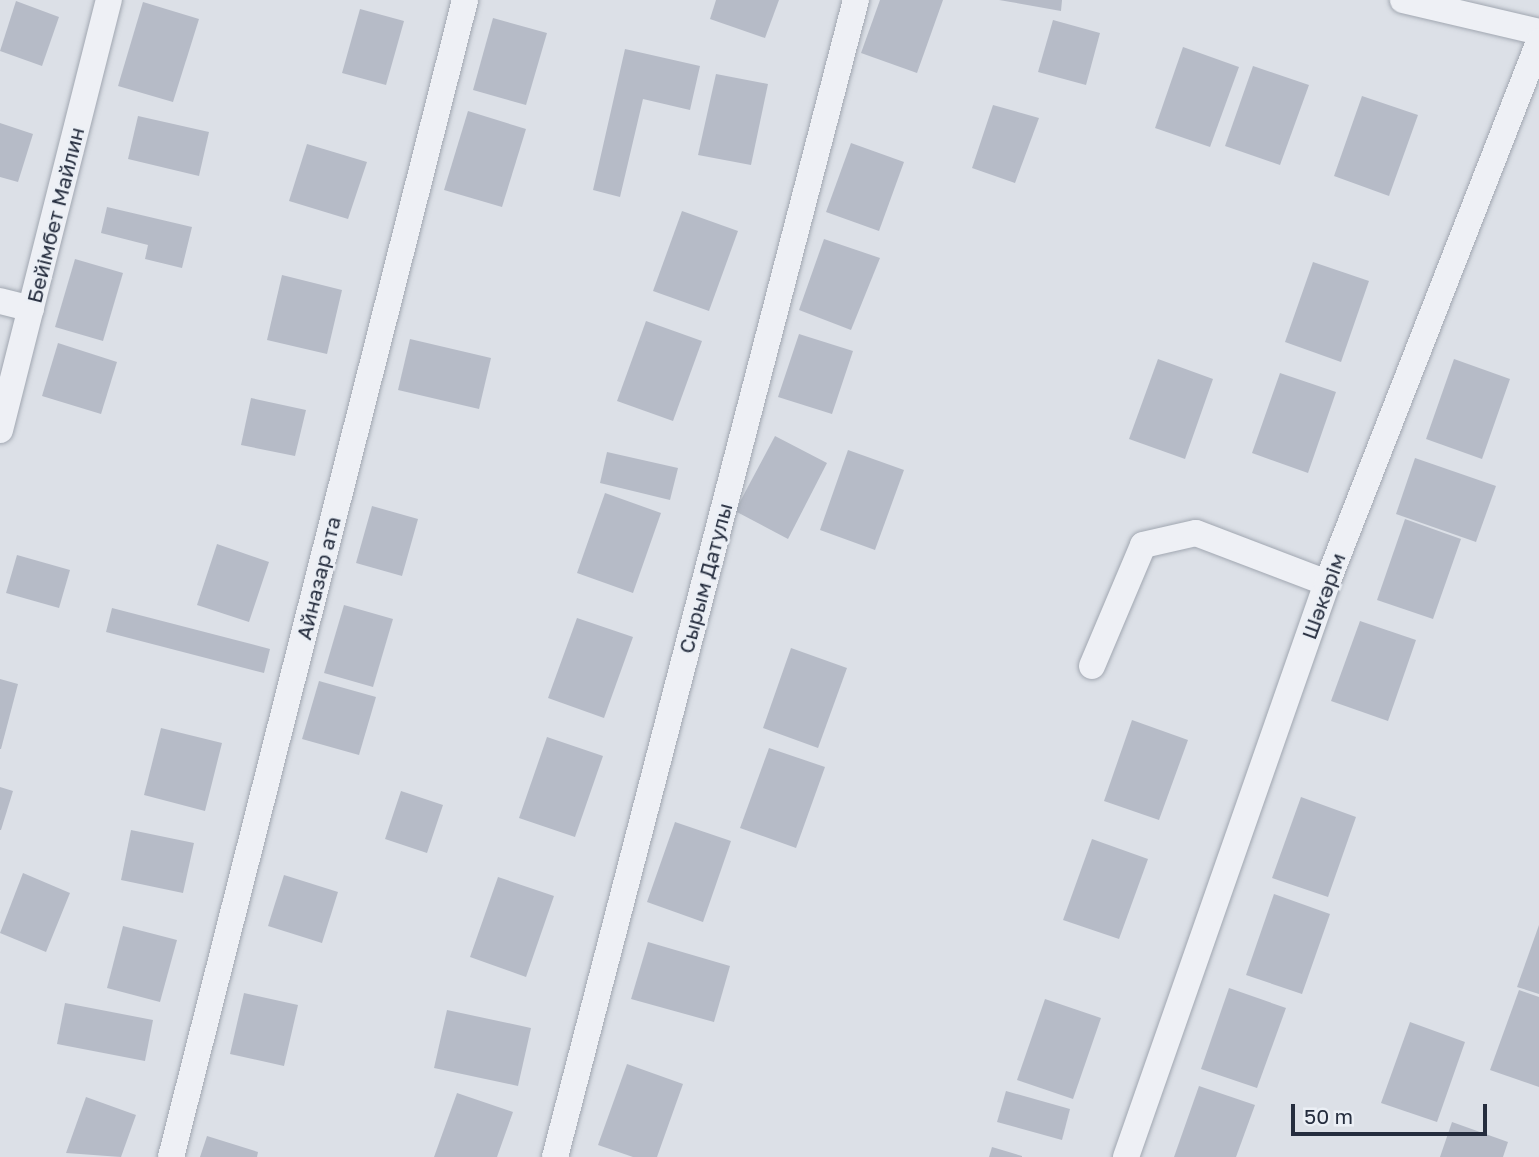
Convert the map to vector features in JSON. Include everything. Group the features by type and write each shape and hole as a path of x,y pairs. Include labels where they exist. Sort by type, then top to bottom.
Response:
{"street":[{"name":"Бейімбет Майлин","path":"0,430 109,0"},
{"name":"Айназар ата","path":"171,1157 465,0"},
{"name":"Сырым Датулы","path":"555,1157 856,0"},
{"path":"1403,0 1539,32"},
{"name":"Шәкәрім","path":"1126,1157 1327,583 1539,42"},
{"path":"0,301 31,309"},
{"path":"1092,666 1143,545 1196,533 1327,583"}],"building":[{"path":"716,0 779,0 765,38 710,19"},
{"path":"880,0 943,0 917,73 861,53"},
{"path":"999,0 1062,0 1061,11"},
{"path":"16,1 59,17 42,66 0,51"},
{"path":"143,2 199,19 173,102 118,86"},
{"path":"360,9 404,21 386,85 342,73"},
{"path":"493,18 547,33 526,105 473,90"},
{"path":"1053,20 1100,33 1086,85 1038,72"},
{"path":"1183,47 1239,67 1210,147 1155,128"},
{"path":"625,49 700,66 690,110 643,99 620,197 593,190"},
{"path":"1253,66 1309,85 1280,165 1225,146"},
{"path":"716,74 768,84 751,165 698,155"},
{"path":"1362,96 1418,115 1389,196 1334,176"},
{"path":"993,105 1039,118 1015,183 972,168"},
{"path":"468,111 526,129 502,207 444,190"},
{"path":"138,116 209,132 199,176 128,159"},
{"path":"0,123 33,134 18,182 0,177"},
{"path":"851,143 904,162 879,231 826,212"},
{"path":"307,144 367,162 348,219 289,201"},
{"path":"107,207 192,227 182,268 145,259 148,245 101,233"},
{"path":"682,211 738,231 709,311 653,291"},
{"path":"824,239 880,258 851,330 799,310"},
{"path":"75,259 123,273 103,341 55,327"},
{"path":"1313,262 1369,281 1341,362 1285,342"},
{"path":"282,275 342,290 327,354 267,340"},
{"path":"646,321 702,341 673,421 617,401"},
{"path":"799,334 853,351 832,414 778,397"},
{"path":"410,339 491,358 479,409 398,390"},
{"path":"58,343 117,362 101,414 42,396"},
{"path":"1158,359 1213,379 1185,459 1129,439"},
{"path":"1454,359 1510,379 1482,459 1426,439"},
{"path":"1280,373 1336,392 1308,473 1252,453"},
{"path":"251,398 306,410 295,456 241,445"},
{"path":"775,436 827,463 788,539 735,511"},
{"path":"848,450 904,470 875,550 820,530"},
{"path":"607,452 678,468 670,500 600,483"},
{"path":"1415,458 1496,486 1476,542 1396,514"},
{"path":"605,493 661,513 633,593 577,573"},
{"path":"372,506 418,519 402,576 356,563"},
{"path":"1405,519 1461,539 1433,619 1377,600"},
{"path":"217,544 269,562 249,622 197,605"},
{"path":"17,555 70,570 59,608 6,593"},
{"path":"344,605 393,619 373,687 324,673"},
{"path":"112,608 270,649 264,673 106,632"},
{"path":"577,618 633,637 604,718 548,698"},
{"path":"1360,621 1416,640 1388,721 1331,701"},
{"path":"791,648 847,668 818,748 763,728"},
{"path":"0,679 18,684 1,749 0,749"},
{"path":"319,681 376,697 359,755 302,739"},
{"path":"1132,720 1188,740 1159,820 1104,801"},
{"path":"161,728 222,743 205,811 144,795"},
{"path":"547,737 603,756 575,837 519,818"},
{"path":"769,748 825,767 796,848 740,828"},
{"path":"0,787 13,791 1,830 0,830"},
{"path":"401,791 443,805 427,853 385,839"},
{"path":"1301,797 1356,817 1328,897 1272,878"},
{"path":"675,822 731,841 703,922 647,902"},
{"path":"131,830 194,843 183,893 121,880"},
{"path":"1092,839 1148,859 1119,939 1063,920"},
{"path":"23,873 70,893 46,952 0,933"},
{"path":"284,875 338,892 322,943 268,926"},
{"path":"498,877 554,896 526,977 470,957"},
{"path":"1274,894 1330,914 1302,994 1246,975"},
{"path":"1539,925 1539,994 1517,987"},
{"path":"123,926 177,940 160,1002 107,988"},
{"path":"648,942 730,966 714,1022 631,999"},
{"path":"1229,988 1286,1008 1257,1088 1201,1069"},
{"path":"1519,990 1539,997 1539,1087 1490,1070"},
{"path":"244,993 298,1005 284,1066 230,1054"},
{"path":"1045,999 1101,1018 1073,1099 1017,1080"},
{"path":"65,1003 153,1020 145,1061 57,1044"},
{"path":"447,1010 531,1028 518,1086 434,1068"},
{"path":"1410,1022 1465,1042 1437,1122 1381,1103"},
{"path":"627,1064 683,1084 657,1157 633,1157 598,1145"},
{"path":"1199,1086 1255,1105 1236,1157 1174,1157"},
{"path":"1006,1091 1070,1109 1062,1140 997,1122"},
{"path":"457,1093 513,1112 497,1157 434,1157"},
{"path":"86,1097 136,1115 121,1157 66,1153"},
{"path":"1452,1122 1508,1142 1503,1157 1440,1157"},
{"path":"207,1136 258,1152 257,1157 200,1157"},
{"path":"992,1147 1022,1156 1022,1157 989,1157"}]}
